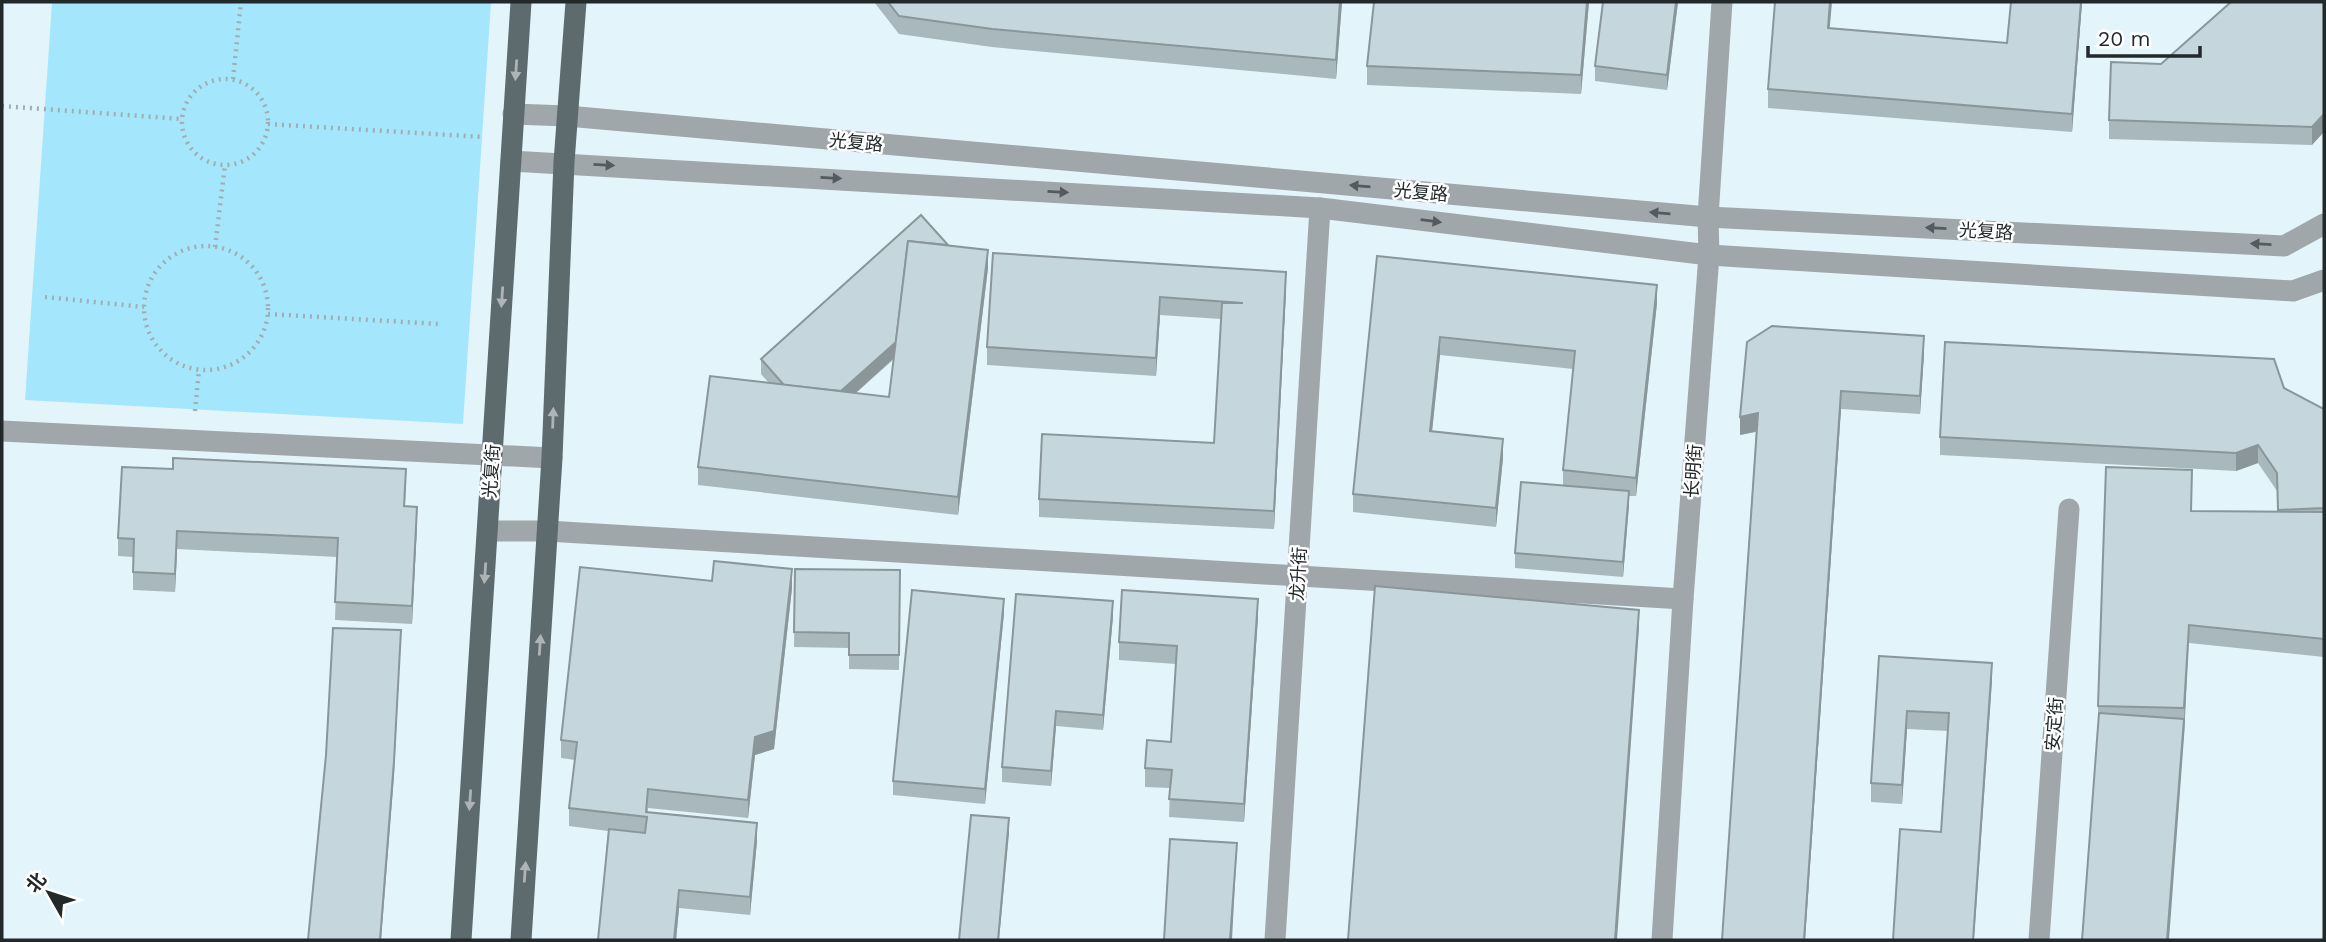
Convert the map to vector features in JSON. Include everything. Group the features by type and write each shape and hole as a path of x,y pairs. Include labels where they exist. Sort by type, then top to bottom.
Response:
{"main road":[{"name":"光复街","path":"461,940 521,2"},
{"path":"521,940 552,458 564,162 576,2"}],"street":[{"name":"长明街","path":"1662,940 1683,599 1709,255 1722,2"},
{"name":"光复路","path":"513,114 567,116 1709,217 2284,246 2324,224"},
{"name":"光复路","path":"511,161 1320,208 1709,255 2293,291 2324,281"},
{"name":"龙升街","path":"1275,940 1320,208"},
{"path":"2,431 552,458"},
{"name":"安定街","path":"2039,940 2069,509"},
{"path":"488,531 547,531 1683,599"}],"path":[{"path":"233,79 241,2"},
{"path":"233,79 247,84 258,93 265,106 267,134 261,146 251,156 238,163 211,163 198,156 183,133 185,105 193,92 205,83 233,79"},
{"path":"2,106 182,119"},
{"path":"268,124 513,139"},
{"path":"215,247 225,165"},
{"path":"202,246 215,247 243,258 258,273 266,293 268,314 263,333 252,350 237,362 218,370 199,370 180,365 163,354 151,338 144,307 150,280 163,262 181,251 202,246"},
{"path":"45,297 144,307"},
{"path":"268,314 439,324"},
{"path":"193,441 199,370"}],"shaded area":[{"path":"52,2 491,2 463,424 25,400"}],"building":[{"path":"888,2 1340,2 1336,60 992,29 899,16"},
{"path":"1374,2 1587,2 1581,75 1367,66"},
{"path":"1603,2 1676,2 1667,75 1595,66"},
{"path":"1775,2 1830,2 1828,28 2007,43 2011,2 2081,2 2072,114 1768,89"},
{"path":"2231,2 2324,2 2324,114 2312,127 2109,120 2111,62 2161,64"},
{"path":"921,215 948,245 908,241 896,342 841,391 784,385 761,359"},
{"path":"908,241 988,250 958,497 698,467 710,376 889,397"},
{"path":"993,253 1286,272 1274,511 1039,499 1042,434 1214,443 1222,303 1243,303 1160,297 1156,358 987,347"},
{"path":"1377,256 1657,285 1636,478 1563,470 1575,351 1440,337 1430,431 1503,439 1496,508 1353,494"},
{"path":"1772,326 1924,336 1920,396 1841,391 1804,940 1722,940 1758,413 1740,417 1747,342"},
{"path":"1945,342 2274,359 2284,388 2324,409 2324,508 2278,510 2277,473 2258,445 2236,453 1940,437"},
{"path":"173,458 406,469 404,506 417,507 412,606 335,602 338,538 177,531 175,574 133,572 134,539 118,538 122,467 173,469"},
{"path":"2106,467 2192,470 2191,511 2324,512 2324,639 2189,625 2184,708 2098,706"},
{"path":"1521,482 1629,491 1623,562 1515,553"},
{"path":"714,561 792,569 774,731 755,737 748,800 648,789 646,812 757,823 750,897 679,890 674,940 598,940 609,829 645,833 647,817 569,808 577,742 561,740 580,567 712,581"},
{"path":"795,569 900,570 899,655 849,655 849,633 794,632"},
{"path":"1375,586 1639,610 1615,940 1348,940"},
{"path":"912,590 1004,599 985,789 893,781"},
{"path":"1122,590 1258,599 1244,804 1169,799 1172,770 1145,768 1147,740 1171,742 1177,646 1119,642"},
{"path":"1016,594 1113,601 1103,715 1056,711 1051,771 1002,767"},
{"path":"333,628 401,630 380,940 308,940 326,755"},
{"path":"1879,656 1992,663 1973,940 1893,940 1900,829 1941,832 1949,713 1907,711 1902,785 1871,783"},
{"path":"2099,713 2184,719 2167,940 2082,940"},
{"path":"971,815 1009,818 998,940 959,940"},
{"path":"1170,839 1237,843 1230,940 1164,940"}]}
